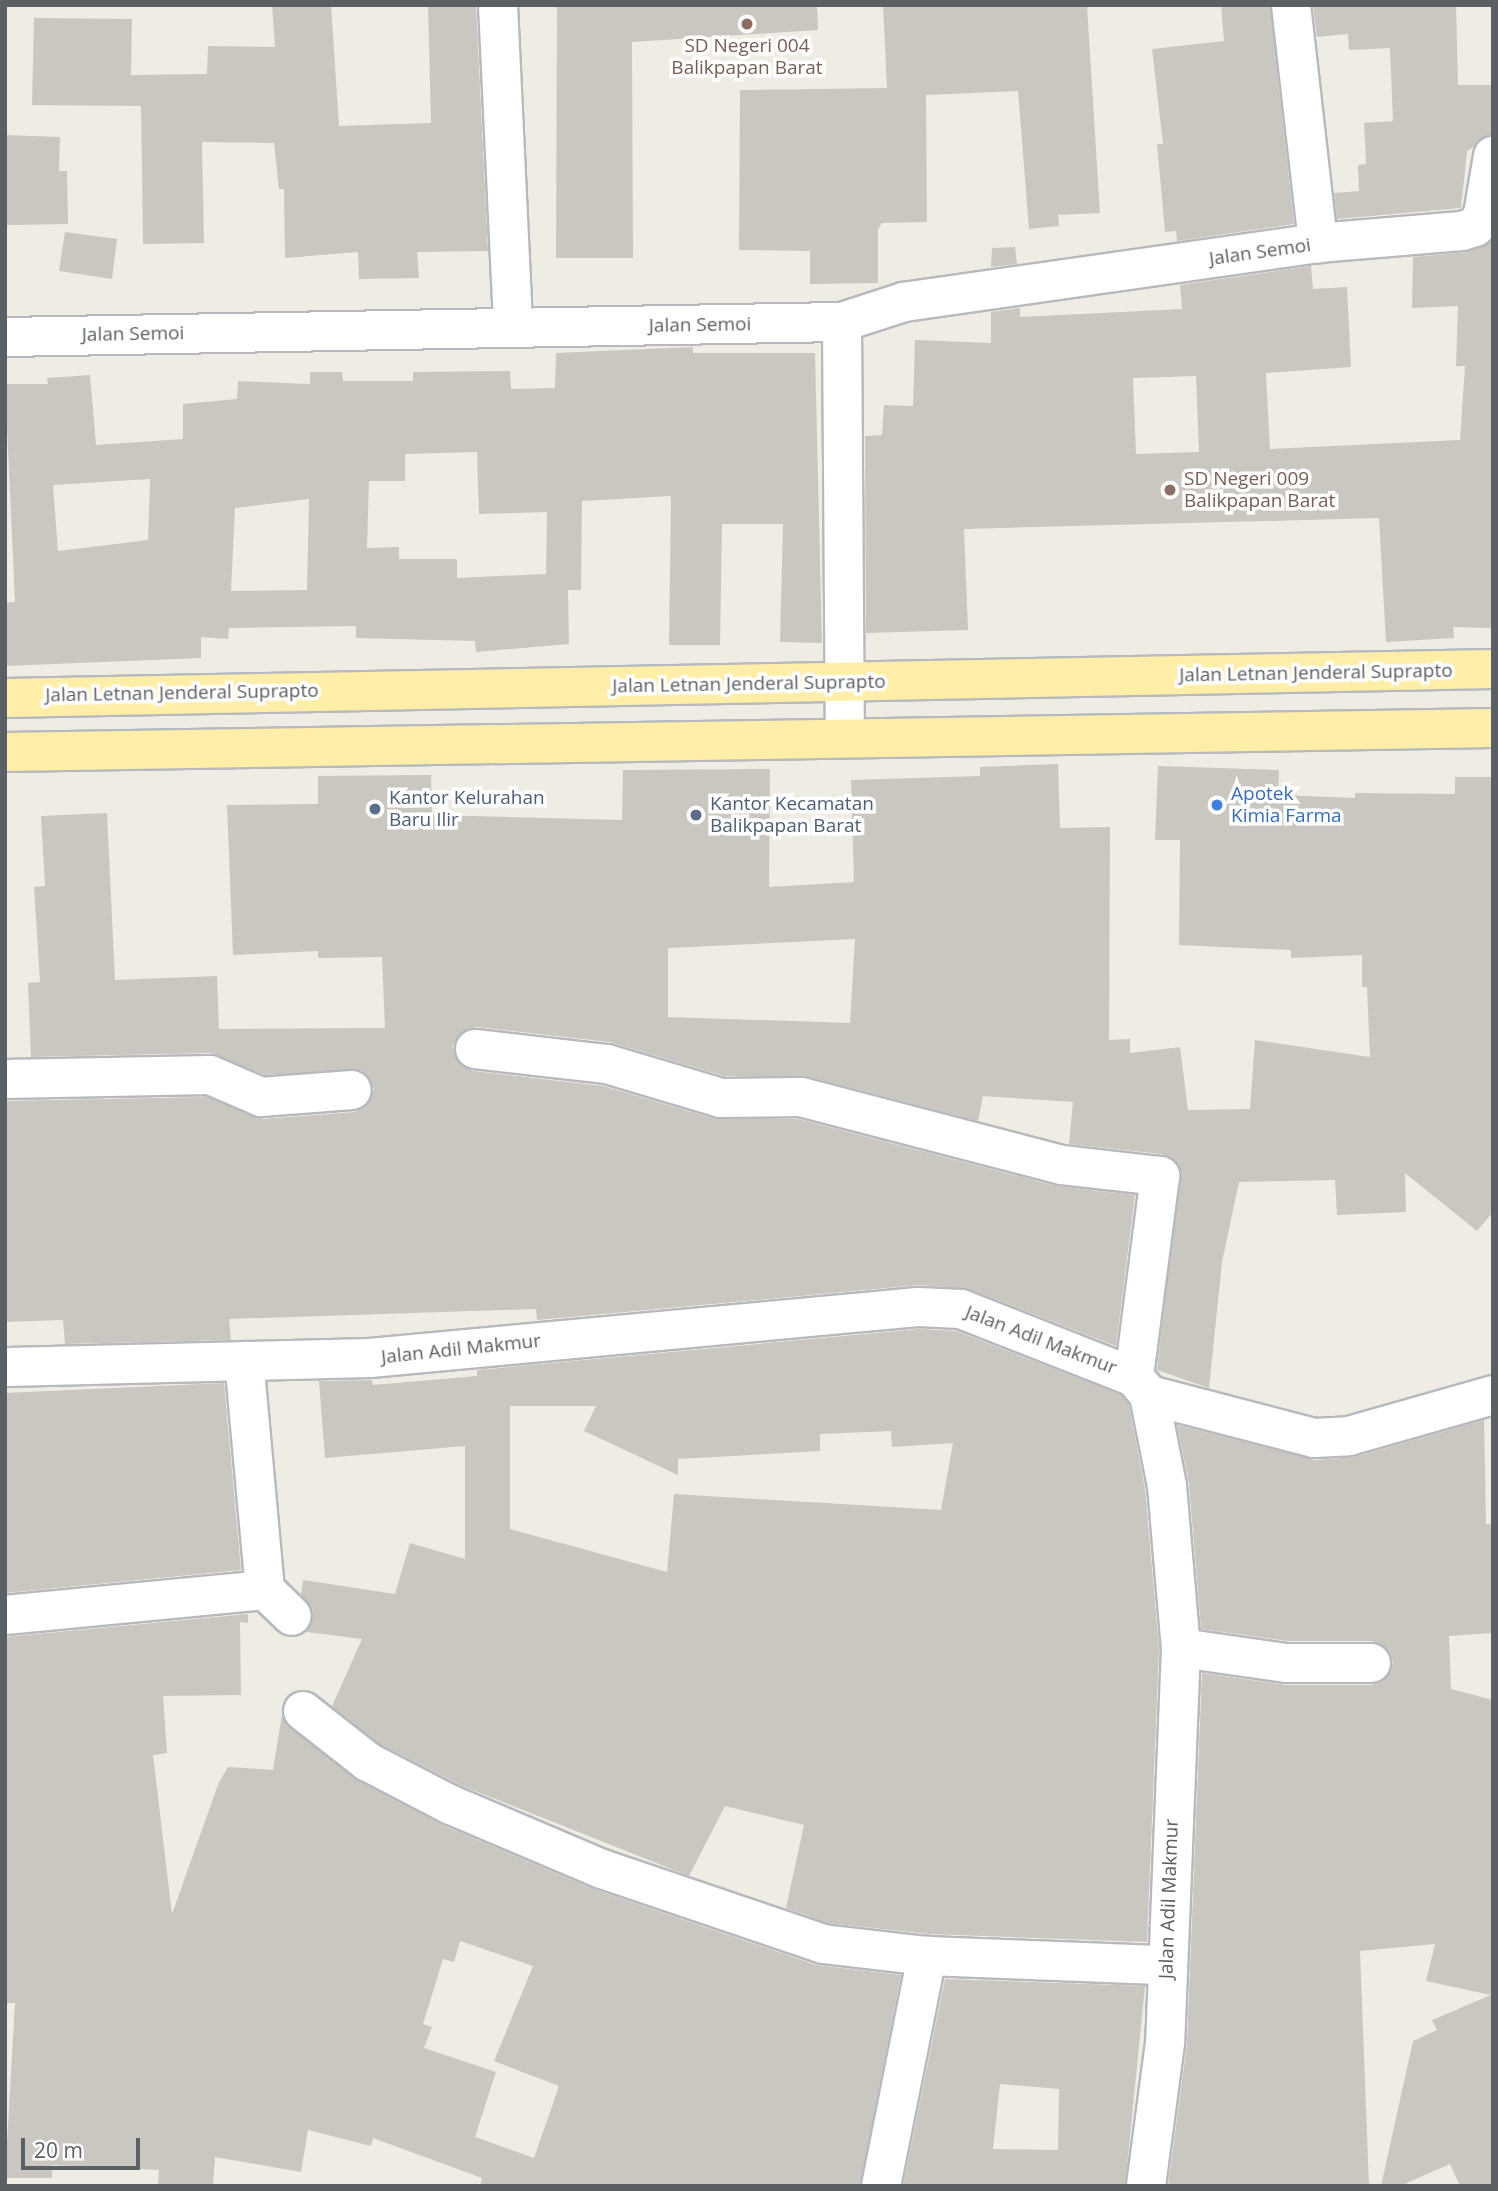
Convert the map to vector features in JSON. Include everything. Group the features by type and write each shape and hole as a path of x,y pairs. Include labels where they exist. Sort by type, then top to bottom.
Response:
{"main road":[{"name":"Jalan Letnan Jenderal Suprapto","path":"5,698 1493,669"},
{"path":"5,752 1493,728"}],"street":[{"path":"498,5 513,328"},
{"path":"1292,5 1318,243"},
{"name":"Jalan Semoi","path":"5,337 842,322 904,302 1318,243 1475,227 1483,215 1493,156"},
{"path":"842,322 845,737"},
{"path":"475,1049 607,1064 721,1097 801,1097 1062,1165 1147,1170 1160,1176 1141,1386 1314,1438 1349,1436 1493,1395"},
{"path":"5,1079 210,1075 261,1097 352,1090"},
{"name":"Jalan Adil Makmur","path":"5,1367 370,1358 918,1307 961,1309 1141,1386 1167,1486 1181,1648 1166,1965 1165,2043 1146,2186"},
{"path":"5,1615 278,1603 244,1361"},
{"path":"1181,1648 1286,1662 1371,1662"},
{"path":"303,1712 368,1762 451,1805 602,1869 822,1944 927,1956 1166,1965"},
{"path":"881,2186 927,1956"}],"building":[{"path":"272,5 331,5 339,126 431,123 428,5 476,5 488,251 417,252 419,278 359,279 358,252 285,258 284,189 279,189 274,143 202,142 204,243 143,244 141,106 32,105 34,18 132,19 131,75 207,74 208,46 275,47"},
{"path":"557,5 817,5 818,30 632,42 633,258 556,258"},
{"path":"883,5 1087,5 1100,213 1058,215 1059,226 1029,229 1018,91 926,95 927,222 882,223 878,229 878,283 810,284 810,251 739,250 740,90 887,88"},
{"path":"1221,5 1270,5 1294,224 1177,241 1176,231 1165,232 1157,144 1163,144 1152,49 1224,41"},
{"path":"1313,5 1456,5 1458,85 1493,85 1492,135 1467,151 1461,208 1337,219 1334,193 1359,191 1358,165 1366,164 1364,123 1393,121 1390,48 1349,50 1348,34 1317,37"},
{"path":"5,135 60,137 59,171 67,171 68,224 7,225"},
{"path":"65,232 117,239 112,279 59,271"},
{"path":"1493,240 1493,628 1453,627 1454,638 1386,642 1379,518 964,529 968,630 866,633 865,436 882,435 884,405 913,406 915,340 991,343 991,312 1020,308 1020,317 1182,309 1180,285 1311,266 1313,289 1347,287 1351,367 1266,373 1270,449 1460,440 1465,366 1456,366 1458,306 1412,308 1413,257 1468,252","holes":["1196,376 1199,452 1136,454 1133,378"]},
{"path":"1015,247 1017,264 991,267 992,248"},
{"path":"693,347 693,353 815,353 822,643 780,642 783,524 722,524 720,645 669,645 671,496 582,501 581,590 568,590 569,644 476,652 475,641 356,638 356,626 229,628 228,639 201,637 201,658 5,666 5,603 15,602 5,384 48,384 47,378 90,375 96,445 183,439 183,404 237,399 238,381 310,384 310,372 342,372 343,381 413,381 413,372 510,371 511,389 555,388 556,353","holes":["477,452 479,514 547,512 546,574 457,578 457,559 399,559 399,547 367,548 369,481 405,481 405,454","150,479 148,540 58,551 53,485","309,499 307,590 231,591 235,508"]},
{"path":"1058,764 1060,828 1110,827 1109,1040 1130,1039 1130,1053 1180,1047 1188,1110 1250,1109 1255,1040 1370,1057 1367,987 1362,987 1362,955 1291,958 1291,950 1179,945 1180,840 1155,840 1158,766 1279,770 1278,795 1355,798 1355,793 1455,794 1455,777 1493,777 1493,1212 1477,1231 1405,1173 1406,1212 1337,1215 1335,1180 1239,1182 1222,1262 1209,1388 1157,1370 1180,1167 1162,1154 1069,1144 1073,1102 983,1096 978,1121 806,1076 724,1076 610,1042 477,1027 458,1035 453,1047 461,1066 473,1071 603,1086 715,1119 798,1119 1056,1186 1135,1195 1116,1346 969,1289 919,1285 537,1320 536,1309 229,1319 231,1340 65,1344 63,1320 5,1322 5,1101 206,1097 263,1119 354,1112 365,1108 374,1089 361,1070 265,1075 210,1053 31,1057 28,983 40,982 34,887 45,886 41,816 107,813 115,980 217,976 219,1029 385,1028 382,957 318,958 318,951 233,955 227,805 318,804 318,776 431,775 432,815 622,820 623,770 770,769 769,887 854,882 851,780 980,776 980,767","holes":["855,939 850,1023 668,1017 668,948"]},
{"path":"919,1329 956,1331 1121,1395 1129,1405 1145,1489 1159,1648 1147,1942 929,1934 828,1923 786,1908 804,1825 725,1806 689,1876 460,1785 380,1744 332,1706 362,1639 307,1632 313,1611 301,1594 303,1580 395,1594 410,1543 465,1559 465,1446 325,1458 319,1381 372,1380 373,1385 477,1376 477,1370","holes":["510,1406 596,1406 584,1431 678,1475 678,1459 820,1451 820,1434 891,1431 892,1447 953,1443 941,1510 674,1494 667,1572 510,1529"]},
{"path":"224,1383 241,1570 5,1593 5,1393"},
{"path":"1484,1420 1486,1524 1493,1524 1493,1633 1449,1636 1451,1689 1493,1700 1493,2186 1460,2186 1450,2164 1400,2186 1381,2186 1413,2041 1437,2030 1432,2020 1491,1995 1426,1981 1435,1944 1360,1951 1369,2186 1168,2186 1187,2044 1202,1673 1286,1685 1371,1685 1382,1682 1393,1664 1390,1652 1372,1641 1288,1641 1201,1629 1189,1484 1177,1425 1315,1460 1355,1457"},
{"path":"248,1614 248,1623 240,1622 241,1695 163,1696 167,1753 153,1755 172,1914 219,1782 228,1767 273,1770 282,1715 290,1728 358,1781 442,1825 593,1889 816,1965 901,1975 860,2186 480,2186 482,2178 373,2138 371,2146 308,2130 301,2172 215,2157 213,2186 158,2186 159,2170 52,2165 52,2178 5,2178 15,2003 5,2003 5,1637","holes":["460,1941 533,1966 494,2061 559,2086 534,2158 475,2137 496,2072 424,2048 432,2027 423,2024 443,1959 454,1962"]},
{"path":"945,1979 1145,1986 1125,2186 903,2186","holes":["1000,2084 1059,2089 1058,2150 993,2149"]}],"place":[{"name":"SD Negeri 004 Balikpapan Barat","path":"747,24"},
{"name":"SD Negeri 009 Balikpapan Barat","path":"1170,490"},
{"name":"Apotek Kimia Farma","path":"1217,805"},
{"name":"Kantor Kelurahan Baru Ilir","path":"375,809"},
{"name":"Kantor Kecamatan Balikpapan Barat","path":"696,815"}]}
